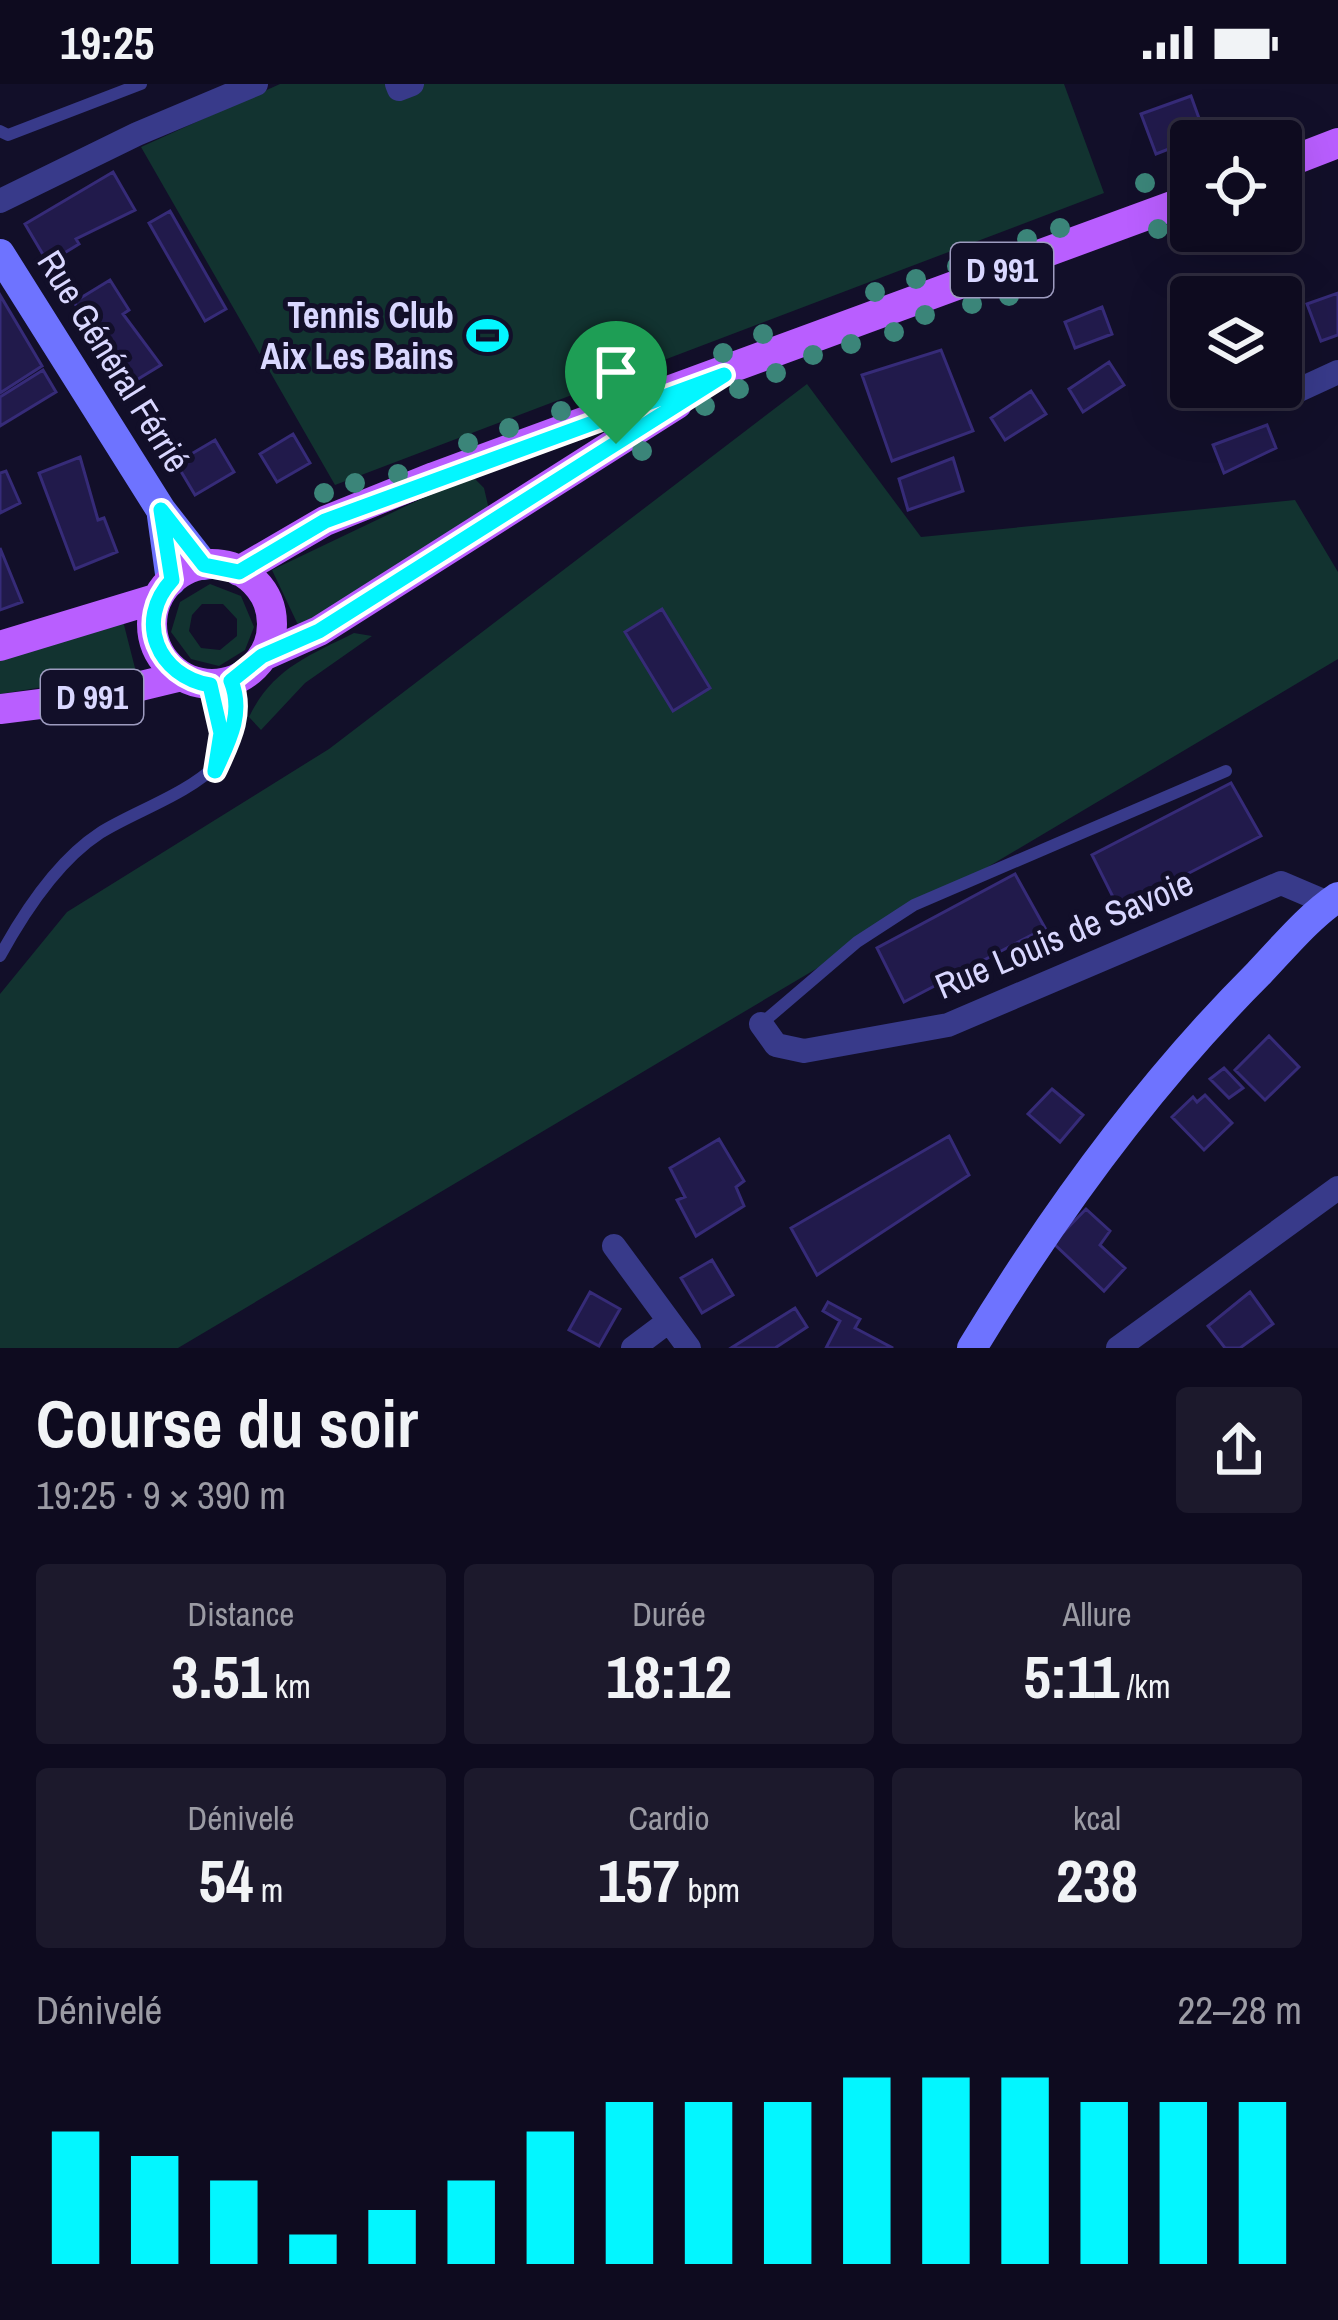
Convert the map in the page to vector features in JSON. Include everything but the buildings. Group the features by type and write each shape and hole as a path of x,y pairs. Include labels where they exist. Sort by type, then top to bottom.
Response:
{"main road":[{"path":"1302,157 1338,143"},
{"name":"D 991","path":"239,572 325,521 1170,207"},
{"name":"D 991","path":"262,656 319,631 724,375"},
{"path":"204,565 239,572 255,583 272,618 262,656 208,681 158,650 152,616 165,589 204,565"},
{"name":"D 991","path":"0,646 165,589"},
{"name":"D 991","path":"0,709 208,681"}],"street":[{"path":"0,201 137,134 256,84"},
{"path":"397,84 399,89 412,84"},
{"name":"Rue Général Férrié","path":"0,254 161,510 204,565"},
{"path":"1302,389 1338,372"},
{"name":"Rue Général Férrié","path":"161,510 165,589"},
{"name":"Rue Louis de Savoie","path":"761,1024 776,1045 804,1051 948,1025 1281,883 1333,900"},
{"path":"972,1348 1051,1219 1146,1099 1228,1004 1333,900"},
{"path":"1118,1348 1338,1188"},
{"path":"614,1246 689,1348"},
{"path":"633,1348 669,1322"}],"lane":[{"path":"0,131 8,135 141,84"},
{"path":"208,681 221,733 215,771"},
{"path":"0,956 58,869 99,834 215,771 238,699 208,681"},
{"path":"761,1024 857,942 914,905 1226,770"}],"green space":[{"name":"Tennis Club Aix Les Bains","path":"280,84 1064,84 1104,193 335,485 141,147"},
{"path":"807,384 921,537 1295,500 1338,572 1338,659 178,1348 0,1348 0,994 67,912 329,749"},
{"path":"471,475 484,488 490,514 299,627 272,570"},
{"path":"210,584 241,596 254,627 245,650 219,666 191,659 171,632 180,602","holes":["202,604 223,604 237,619 237,636 220,650 201,648 189,631 192,615"]},
{"path":"123,621 136,672 0,694 0,661"},
{"path":"354,633 372,636 305,683 261,730 249,717 280,675"}],"place":[{"name":"Tennis Club Aix Les Bains","path":"488,336"}],"route":[{"path":"724,375 616,444 319,631 262,656 249,672 231,681 238,699 232,733 215,771 221,733 210,685 182,676 168,665 153,633 158,598 172,580 161,510 204,565 239,572 325,521 434,477 724,375"}]}
